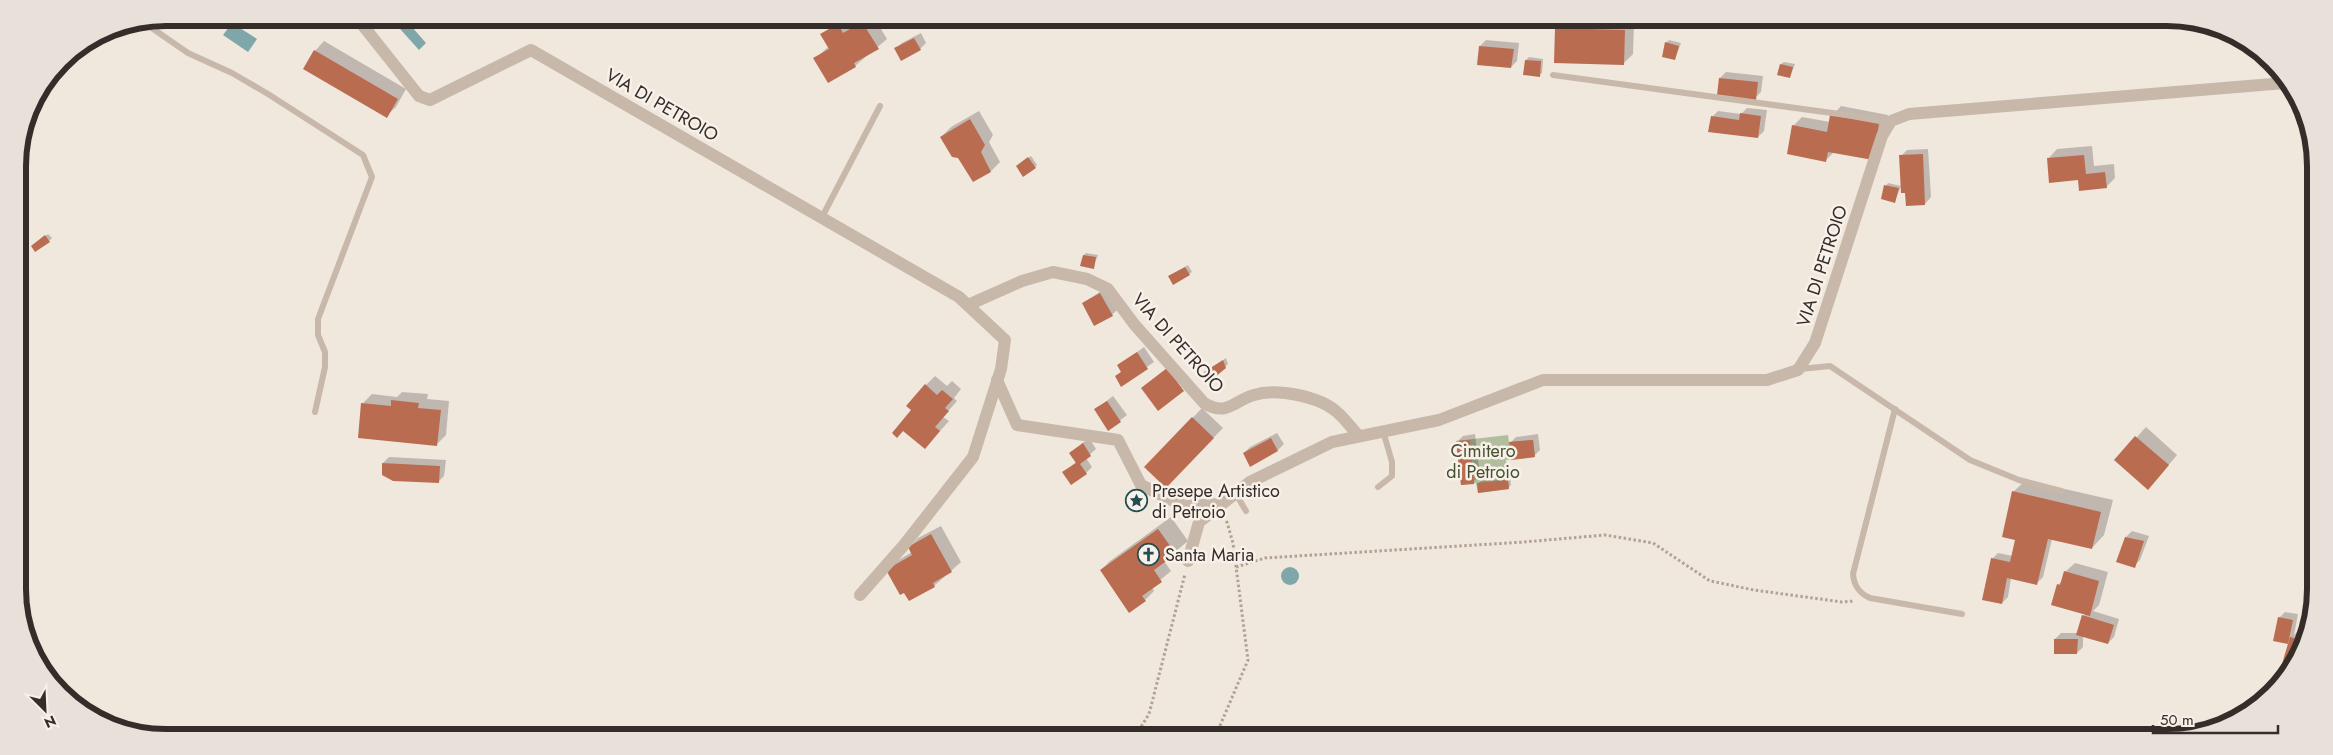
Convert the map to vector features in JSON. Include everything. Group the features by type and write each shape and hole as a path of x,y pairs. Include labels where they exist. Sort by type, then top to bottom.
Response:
{"street":[{"name":"VIA DI PETROIO","path":"363,27 419,96 430,100 531,50 959,297 1005,340 998,380 973,457 904,545 860,595"},
{"path":"1891,121 1909,114 2279,84"},
{"name":"VIA DI PETROIO","path":"1798,370 1815,343 1882,136 1891,121"},
{"name":"VIA DI PETROIO","path":"968,305 1022,281 1053,272 1087,279 1108,289 1141,331 1204,403 1214,409 1230,408 1253,395 1279,392 1309,398 1337,412 1359,436"},
{"path":"1188,561 1199,522 1250,482 1332,442 1439,420 1489,398 1543,380 1767,380 1798,370"},
{"path":"998,380 1017,425 1118,440 1141,485 1184,506 1222,504"}],"lane":[{"path":"151,28 188,53 232,73 268,94 363,155 368,165 372,177 318,320 318,335 325,352 325,359 315,412"},
{"path":"1553,75 1891,121"},
{"path":"822,218 880,106"},
{"path":"1798,370 1830,366 1970,460 2019,480 2061,492"},
{"path":"1895,410 1853,574 1854,582 1870,598 1962,614"},
{"path":"1378,487 1392,476 1392,462 1383,431"},
{"path":"1236,494 1246,511"}],"path":[{"path":"1219,728 1248,660 1233,543 1222,504"},
{"path":"1236,567 1265,558 1524,542 1605,535 1653,543 1710,581 1754,590 1842,602 1870,598"},
{"path":"1140,729 1149,714 1188,561"}],"green space":[{"name":"Cimitero di Petroio","path":"1508,435 1509,442 1533,440 1535,457 1506,460 1509,489 1478,493 1476,483 1461,485 1456,441"}],"water":[{"path":"229,27 238,27 257,39 248,52 223,35"},
{"path":"398,27 412,27 426,43 419,50"},
{"path":"1290,567 1296,570 1299,576 1296,582 1290,585 1284,582 1281,576 1284,570"}],"building":[{"path":"833,27 839,27 843,33 854,27 865,27 879,49 854,63 856,67 828,83 813,58 829,49 820,34"},
{"path":"1555,28 1625,30 1624,65 1554,63"},
{"path":"914,38 921,50 901,61 894,48"},
{"path":"1665,42 1679,46 1675,60 1662,57"},
{"path":"1479,46 1514,49 1511,68 1477,65"},
{"path":"314,50 398,99 387,118 303,69"},
{"path":"1525,60 1541,61 1540,77 1523,75"},
{"path":"1780,64 1793,67 1790,78 1777,75"},
{"path":"1719,78 1758,82 1756,100 1717,95"},
{"path":"1740,113 1761,116 1758,138 1708,132 1711,116 1739,120"},
{"path":"1830,115 1879,124 1873,160 1828,152 1826,162 1787,154 1792,125 1827,132"},
{"path":"970,119 985,145 981,152 991,172 973,182 958,158 952,157 940,137"},
{"path":"1923,154 1925,205 1906,206 1905,193 1901,193 1899,155"},
{"path":"2084,155 2086,174 2105,172 2107,188 2079,191 2078,180 2049,183 2047,158"},
{"path":"1028,157 1036,168 1023,177 1016,166"},
{"path":"1884,185 1899,188 1895,203 1881,199"},
{"path":"45,235 50,242 35,252 31,246"},
{"path":"1083,255 1096,257 1094,269 1080,266"},
{"path":"1185,267 1190,275 1173,285 1168,276"},
{"path":"1100,293 1113,316 1094,326 1082,303"},
{"path":"1137,352 1148,369 1121,387 1115,376 1121,372 1117,365"},
{"path":"1223,360 1226,368 1209,382 1204,372"},
{"path":"1167,368 1184,391 1158,411 1141,388"},
{"path":"925,384 937,395 942,390 953,399 945,408 949,411 935,427 940,431 925,449 903,431 897,438 892,433 911,410 906,406"},
{"path":"391,400 419,403 418,408 441,410 437,446 358,438 361,403 391,406"},
{"path":"1107,401 1121,422 1108,431 1094,409"},
{"path":"1192,417 1214,438 1166,488 1144,467"},
{"path":"2135,436 2169,465 2148,490 2114,460"},
{"path":"1271,438 1278,451 1250,467 1243,453"},
{"path":"1470,440 1474,484 1461,485 1456,441"},
{"path":"1533,440 1535,457 1511,460 1509,442"},
{"path":"1083,443 1091,456 1080,464 1087,474 1071,485 1062,472 1076,463 1069,453"},
{"path":"382,463 440,466 439,483 393,481 382,475"},
{"path":"1508,480 1509,489 1478,493 1477,483"},
{"path":"2012,491 2101,512 2092,549 2048,539 2037,585 2007,578 2002,604 1982,600 1991,558 2010,562 2015,540 2002,537"},
{"path":"1158,529 1176,554 1154,570 1162,582 1142,596 1146,601 1129,613 1100,570"},
{"path":"931,534 952,572 933,583 935,587 909,601 904,593 900,595 886,570 912,555 908,547"},
{"path":"2125,537 2144,541 2135,568 2116,562"},
{"path":"2064,571 2099,581 2090,616 2051,605 2057,584 2060,585"},
{"path":"2082,615 2114,625 2108,644 2076,635"},
{"path":"2278,617 2293,620 2288,644 2273,641"},
{"path":"2290,637 2297,639 2284,665 2282,664"},
{"path":"2054,639 2078,639 2077,654 2054,654"}],"place":[{"name":"Presepe Artistico di Petroio","path":"1136,501"},
{"name":"Santa Maria","path":"1149,555"}]}
